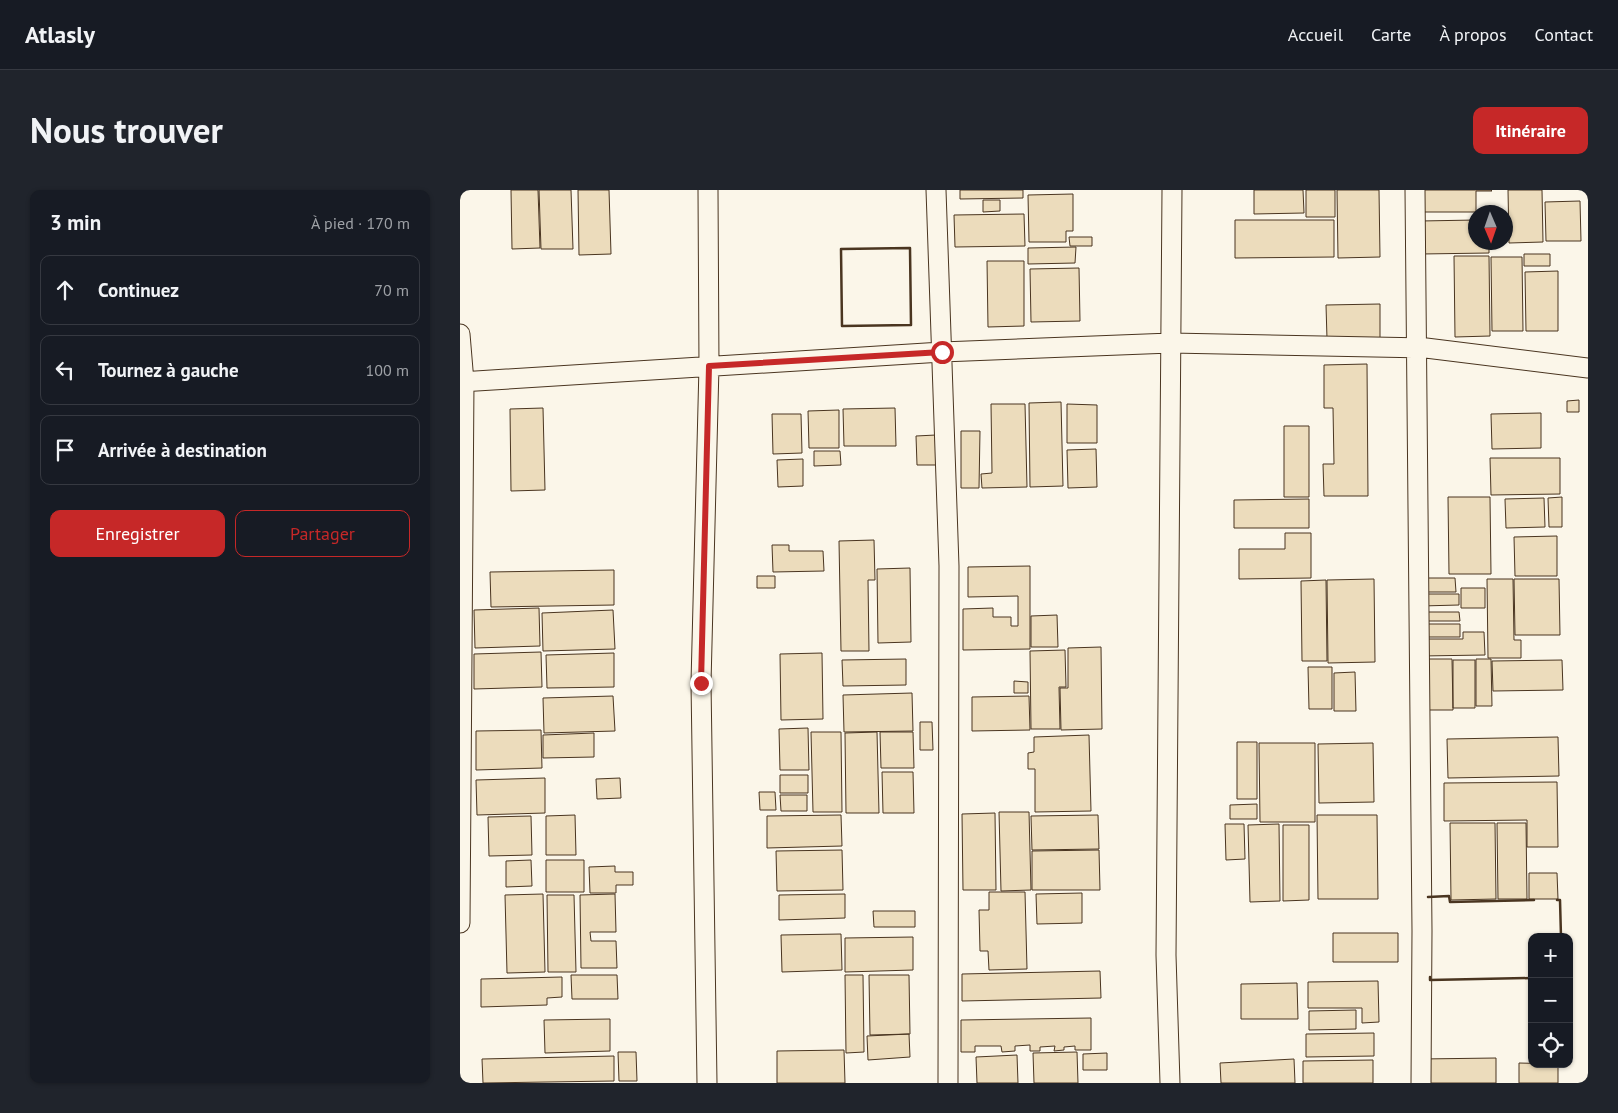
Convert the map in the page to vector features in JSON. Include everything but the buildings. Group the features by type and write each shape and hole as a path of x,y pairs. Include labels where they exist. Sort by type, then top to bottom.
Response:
{"street":[{"path":"707,1083 701,683 709,366 708,190"},
{"path":"936,190 949,566 948,1083"},
{"path":"1170,1083 1166,945 1172,190"},
{"path":"1415,190 1418,348 1422,931 1421,1083"},
{"path":"460,334 462,382 460,923"},
{"path":"462,382 942,352 1171,343 1418,348 1588,368"}],"wall":[{"path":"910,248 911,325 842,326 841,249 910,248"},
{"path":"1428,897 1449,896 1450,902 1534,900"},
{"path":"1557,900 1560,900 1561,933"},
{"path":"1430,977 1430,980 1528,978"}],"route":[{"path":"701,683 709,366 942,352"}]}
